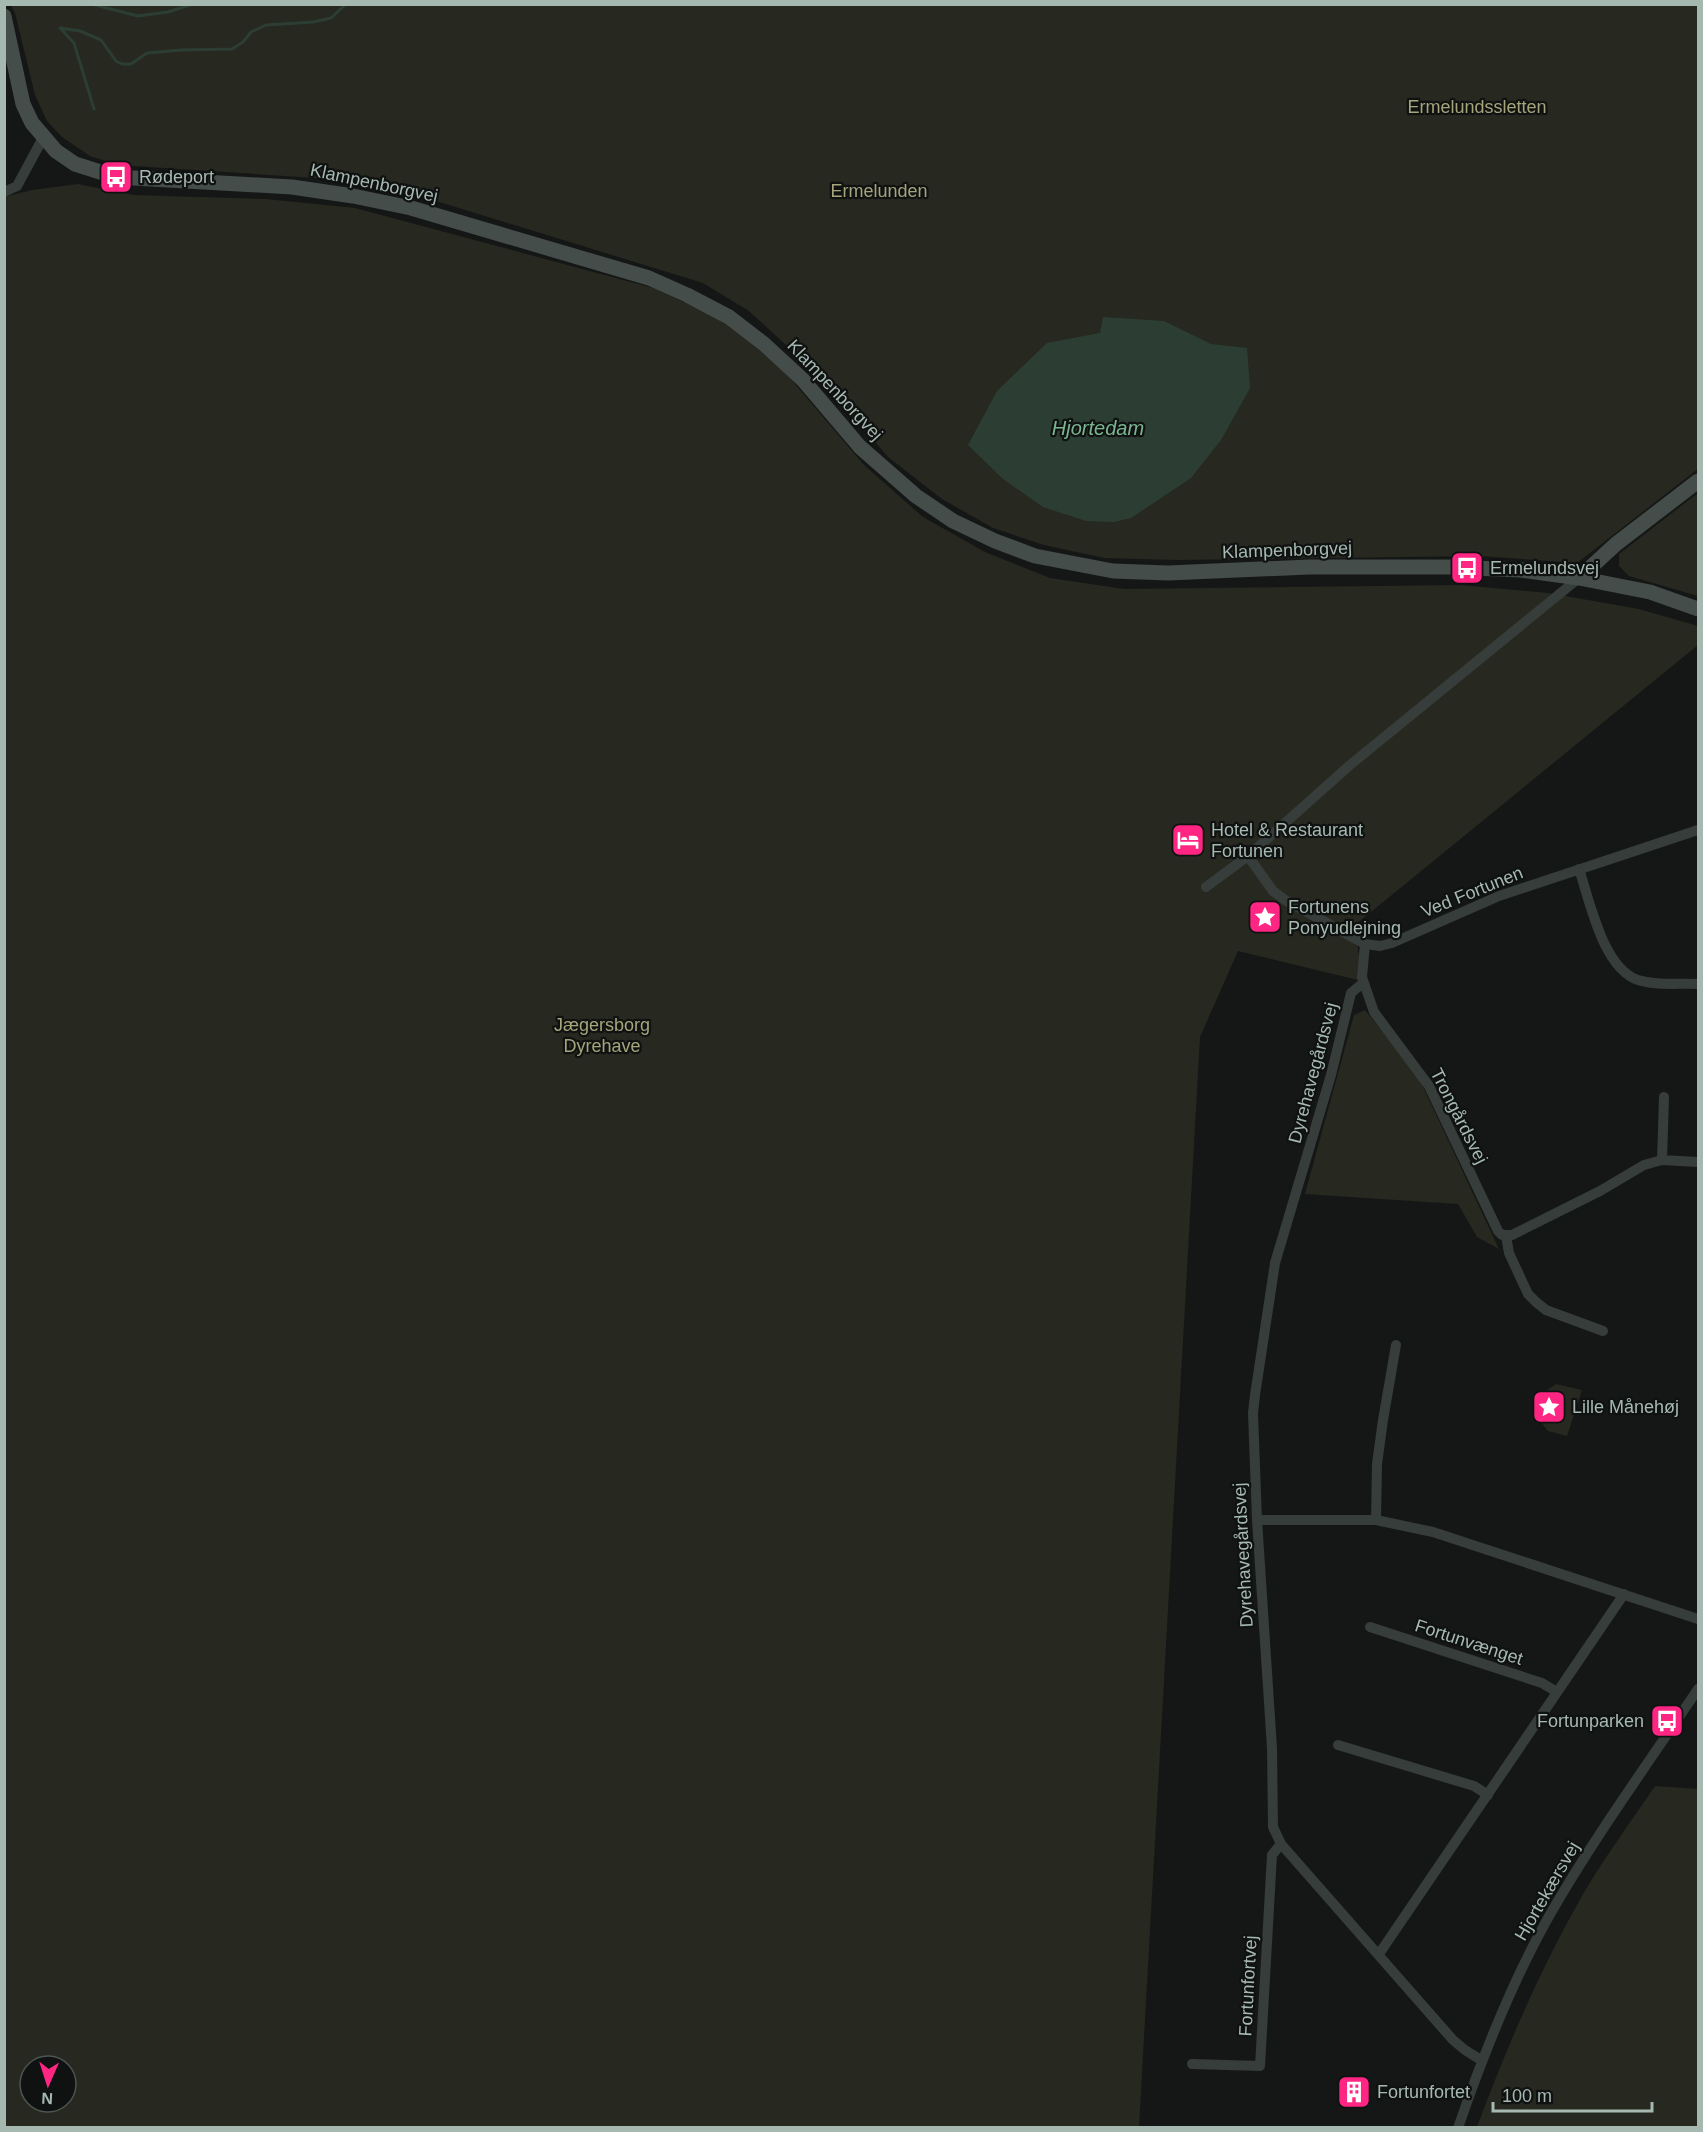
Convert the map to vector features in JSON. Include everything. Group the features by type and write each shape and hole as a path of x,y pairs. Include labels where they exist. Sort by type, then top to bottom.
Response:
{"street":[{"name":"Klampenborgvej","path":"4,16 23,104 32,123 43,138 75,164 116,177 292,187 353,196 411,208 649,278 729,317 764,344 803,380 860,447 916,496 952,521 994,541 1035,556 1113,571 1168,573 1309,567 1449,567 1521,570 1579,578 1650,592 1698,609"},
{"path":"4,192 17,186 43,138"},
{"path":"1206,887 1248,856 1350,765 1579,578 1616,544 1698,481"},
{"name":"Ved Fortunen","path":"1365,944 1380,946 1392,943 1499,896 1698,830"},
{"path":"1248,856 1273,891 1285,900 1365,944"},
{"path":"1579,869 1606,948 1617,966 1627,975 1639,980 1698,984"},
{"name":"Trongårdsvej","path":"1365,944 1363,984 1374,1012 1430,1086 1498,1231 1506,1236 1509,1253 1528,1294 1546,1310 1603,1331"},
{"name":"Dyrehavegårdsvej","path":"1363,984 1351,993 1331,1075 1275,1263 1253,1413 1257,1520 1272,1748 1273,1827 1281,1844 1454,2040 1464,2050 1481,2060"},
{"path":"1662,1160 1664,1097"},
{"path":"1506,1236 1600,1191 1644,1165 1662,1160 1698,1162"},
{"path":"1376,1520 1379,1453 1396,1345"},
{"path":"1257,1520 1376,1520 1433,1532 1698,1619"},
{"path":"1379,1954 1624,1594"},
{"name":"Fortunvænget","path":"1370,1627 1542,1683 1557,1692"},
{"name":"Hjortekærsvej","path":"1458,2127 1481,2060 1511,1992 1548,1919 1592,1845 1698,1689"},
{"path":"1338,1745 1474,1786 1488,1795"},
{"name":"Fortunfortvej","path":"1192,2064 1260,2066 1272,1855 1281,1844"}],"green space":[{"name":"Ermelunden","path":"11,5 1698,5 1698,469 1577,563 1481,556 1177,560 1104,558 1044,545 993,528 942,499 888,457 811,368 749,311 703,283 410,193 330,179 119,165 90,156 62,137 47,121 35,95 15,13"},
{"name":"Jægersborg Dyrehave","path":"78,184 133,195 265,199 355,208 653,288 726,322 783,370 864,465 923,517 985,552 1050,578 1124,589 1460,585 1548,593 1639,609 1698,626 1698,645 1355,925 1362,981 1238,951 1200,1037 1139,2127 5,2127 4,197 32,190"},
{"path":"1698,493 1698,596 1629,576 1619,566 1619,554"},
{"path":"1365,1010 1417,1074 1499,1249 1477,1237 1458,1204 1305,1194 1354,1015"},
{"path":"1556,1384 1582,1390 1567,1436 1548,1431 1537,1417 1539,1396"},
{"path":"1655,1786 1698,1789 1698,2127 1477,2127 1513,2036 1570,1918 1594,1876"}],"water":[{"name":"Hjortedam","path":"1103,317 1164,321 1211,344 1247,348 1250,388 1221,440 1191,478 1131,518 1114,522 1086,521 1043,507 1003,479 968,445 997,391 1047,343 1100,333"}],"waterway":[{"path":"91,4 138,16 168,12 193,4"},
{"path":"60,28 80,31 101,40 116,61 131,64 147,53 232,49 243,42 251,32 266,25 313,22 331,18 346,4"},
{"path":"61,29 74,43 94,109"}],"place":[{"name":"Rødeport","path":"116,177"},
{"name":"Ermelundsvej","path":"1467,568"},
{"name":"Hotel & Restaurant Fortunen","path":"1188,840"},
{"name":"Fortunens Ponyudlejning","path":"1265,917"},
{"name":"Lille Månehøj","path":"1549,1407"},
{"name":"Fortunparken","path":"1667,1721"},
{"name":"Fortunfortet","path":"1354,2092"}],"park label":[{"name":"Ermelundssletten","path":"1477,107"}]}
